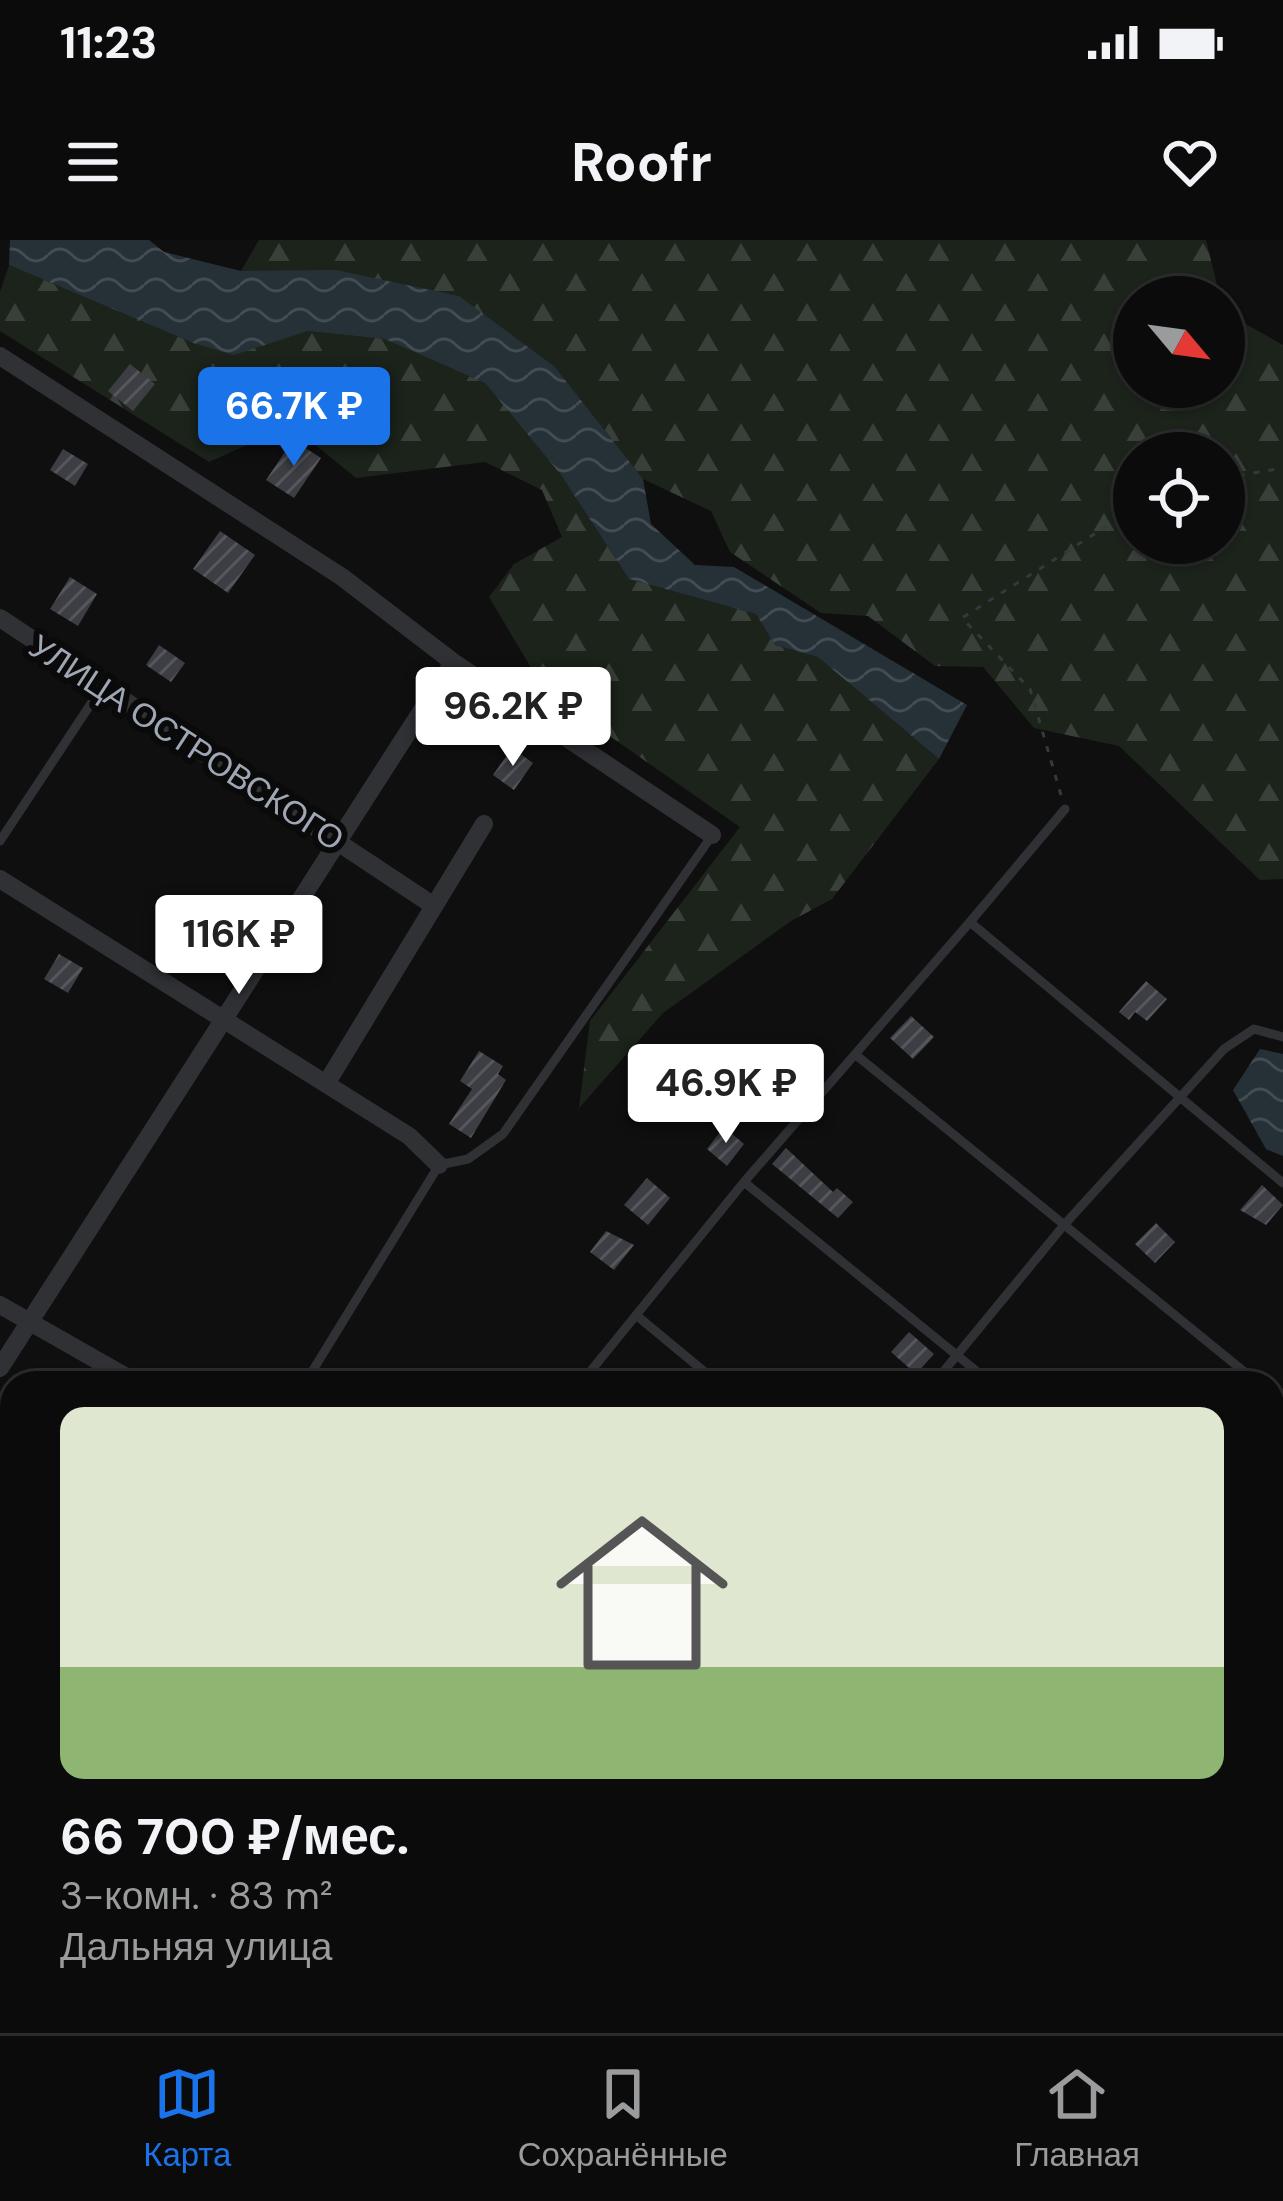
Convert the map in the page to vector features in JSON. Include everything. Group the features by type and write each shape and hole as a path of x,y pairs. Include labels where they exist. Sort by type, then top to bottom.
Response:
{"street":[{"path":"0,356 343,577 453,662 712,835"},
{"name":"УЛИЦА ОСТРОВСКОГО","path":"0,618 434,906"},
{"path":"0,1368 453,662"},
{"path":"326,1084 484,824"},
{"path":"0,879 409,1136 440,1165"},
{"path":"0,1305 116,1371"}],"lane":[{"path":"0,841 102,687"},
{"path":"591,1371 744,1182 1065,809"},
{"path":"312,1371 440,1165 468,1159 503,1134 712,835"},
{"path":"970,922 1283,1183"},
{"path":"944,1371 1064,1226 1224,1049 1254,1029 1283,1037"},
{"path":"856,1055 1243,1371"},
{"path":"744,1182 976,1371"},
{"path":"636,1315 704,1371"}],"path":[{"path":"1245,474 1283,468"},
{"path":"1065,809 1030,689 962,618 1113,522"}],"green space":[{"path":"259,240 1206,240 1215,276 1113,276 1113,408 1245,408 1245,324 1283,345 1283,879 1260,880 1119,746 1034,728 983,667 935,666 868,616 821,613 730,552 711,511 643,479 555,367 241,271"},
{"path":"9,265 193,343 234,354 308,331 386,339 485,383 561,475 629,579 756,614 775,645 818,657 939,759 832,899 791,921 663,1013 579,1108 590,1021 740,827 545,691 489,597 514,564 562,537 542,490 485,462 356,478 291,425 209,462 0,331 0,292"}],"water":[{"path":"10,240 149,240 164,252 241,271 336,270 459,296 555,367 643,479 651,524 695,565 734,567 967,705 939,759 818,657 775,645 756,614 629,579 561,475 485,383 385,339 308,331 234,355 193,343 9,265"},
{"path":"1260,1049 1283,1054 1283,1156 1266,1149 1233,1090"}],"building":[{"path":"130,364 155,384 133,411 108,391"},
{"path":"293,440 321,458 294,498 266,480"},
{"path":"63,449 88,464 75,486 50,470"},
{"path":"220,531 255,555 228,593 193,569"},
{"path":"70,577 97,594 78,626 50,609"},
{"path":"159,645 185,663 171,682 146,665"},
{"path":"512,748 533,763 514,790 493,775"},
{"path":"59,954 83,968 68,993 44,979"},
{"path":"1146,981 1167,999 1147,1021 1135,1012 1129,1020 1119,1012"},
{"path":"911,1016 934,1037 913,1059 890,1038"},
{"path":"479,1051 503,1066 498,1074 506,1080 471,1138 449,1124 472,1089 460,1081"},
{"path":"724,1127 744,1144 727,1166 707,1149"},
{"path":"786,1148 833,1192 837,1188 853,1202 838,1218 772,1164"},
{"path":"647,1178 670,1198 648,1225 624,1205"},
{"path":"1262,1185 1283,1205 1266,1225 1240,1210"},
{"path":"1156,1223 1175,1242 1155,1263 1135,1244"},
{"path":"606,1231 634,1245 614,1270 590,1252"},
{"path":"909,1332 934,1354 919,1371 913,1371 891,1352"}]}
